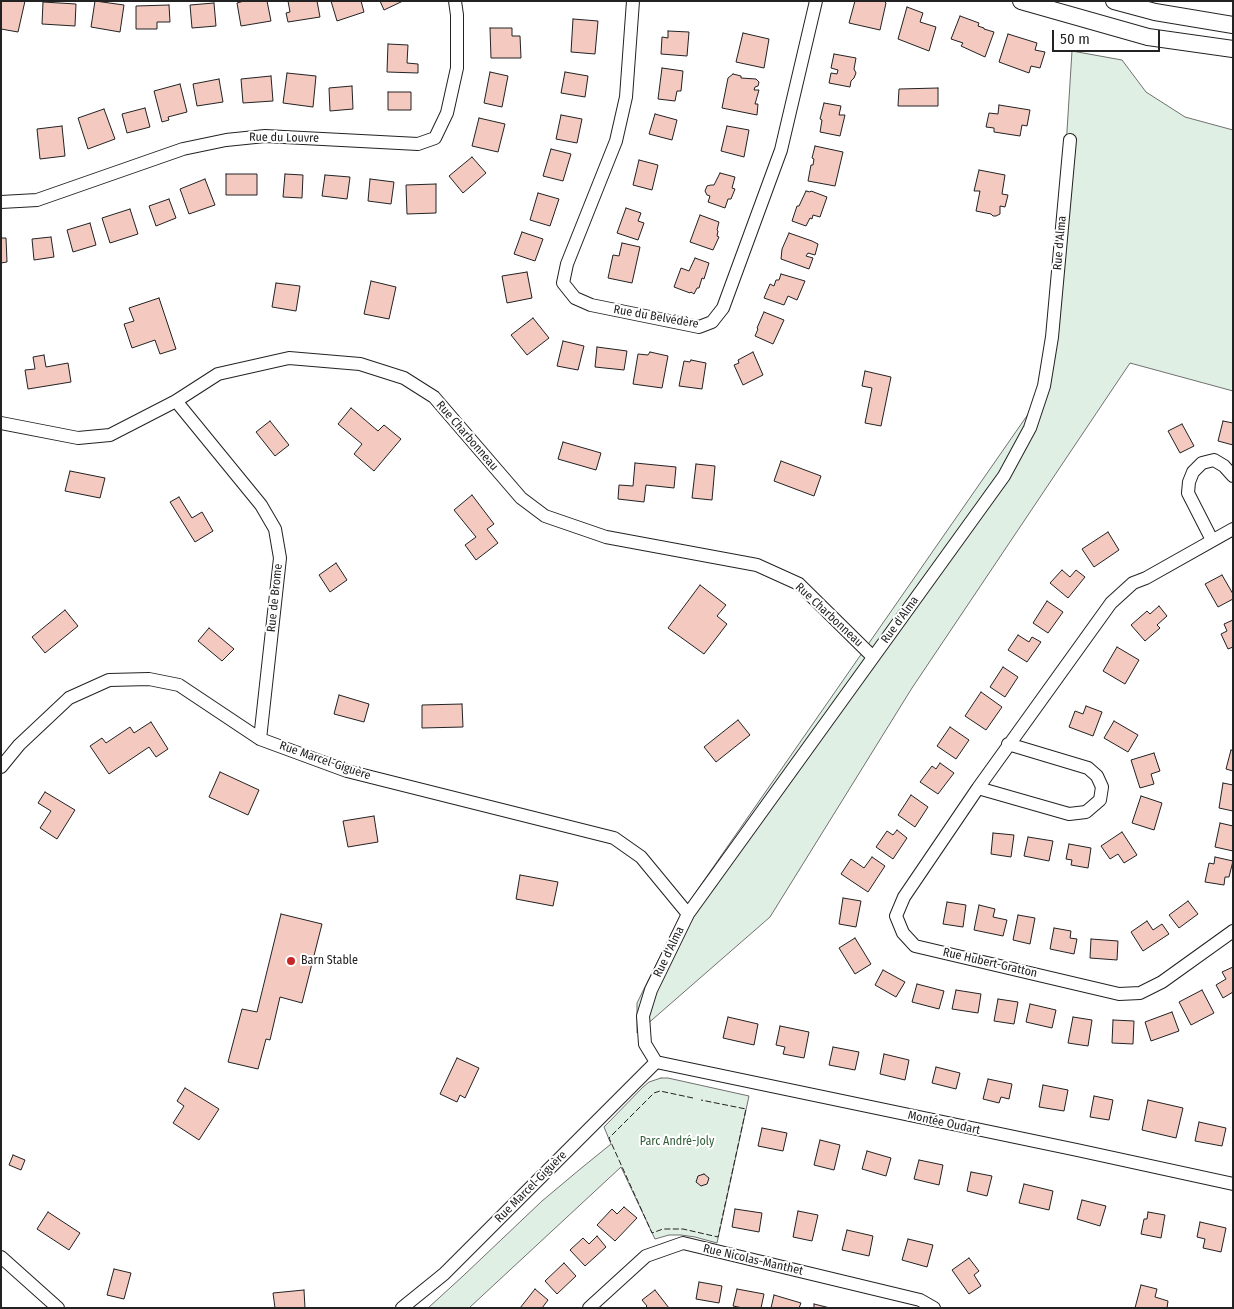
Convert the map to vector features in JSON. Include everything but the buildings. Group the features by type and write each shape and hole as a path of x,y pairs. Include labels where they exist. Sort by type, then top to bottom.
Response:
{"street":[{"name":"Rue du Louvre","path":"1,202 37,200 184,148 226,140 265,136 418,144 435,138 447,113 458,68 455,1"},
{"name":"Rue du Belvédère","path":"633,1 626,98 616,141 567,264 563,283 575,298 591,305 699,327 712,322 723,308 781,150 816,1"},
{"path":"1021,1 1148,37 1233,49"},
{"path":"1114,1 1155,12 1233,25"},
{"name":"Rue d'Alma","path":"656,1062 645,1044 643,1016 651,990 688,914 1004,476 1030,428 1044,386 1052,337 1070,140"},
{"name":"Rue Charbonneau","path":"1,423 78,438 110,435 176,401 218,374 289,358 360,364 404,378 434,397 521,498 545,516 606,537 756,565 799,584 873,657"},
{"name":"Rue de Brome","path":"176,401 261,505 275,529 280,558 260,738"},
{"path":"1212,540 1188,493 1189,482 1193,472 1202,463 1214,460 1224,466 1233,476"},
{"name":"Rue Hubert-Gratton","path":"1232,529 1146,578 1133,583 1111,603 1008,744 904,897 896,916 902,933 915,946 1119,994 1140,994 1162,982 1233,931"},
{"name":"Rue Marcel-Giguère","path":"1,767 19,744 69,698 109,680 149,679 179,685 260,738 347,771 614,838 641,857 688,914"},
{"path":"978,788 1069,814 1086,812 1100,800 1102,787 1097,776 1088,768 1008,744"},
{"name":"Rue Marcel-Giguère","path":"402,1308 444,1274 656,1062"},
{"name":"Montée Oudart","path":"656,1062 1233,1184"},
{"name":"Rue Nicolas-Manthet","path":"589,1308 646,1256 683,1243 920,1300 934,1308"},
{"path":"1,1257 58,1308"}],"green space":[{"path":"1072,51 1122,60 1146,92 1185,117 1233,130 1233,391 1130,363 912,688 770,917 637,1033 637,1003 682,912 1040,397 1054,339"},
{"name":"Parc André-Joly","path":"661,1078 749,1096 717,1243 681,1235 669,1235 655,1239 621,1167 469,1308 428,1308 542,1201 611,1144 604,1127 643,1087 649,1082"}],"fence":[{"path":"693,1098 660,1091 654,1093 609,1138 652,1233 663,1229 683,1229 718,1237 746,1109 701,1100"}],"place":[{"name":"Barn Stable","path":"291,961"}]}
